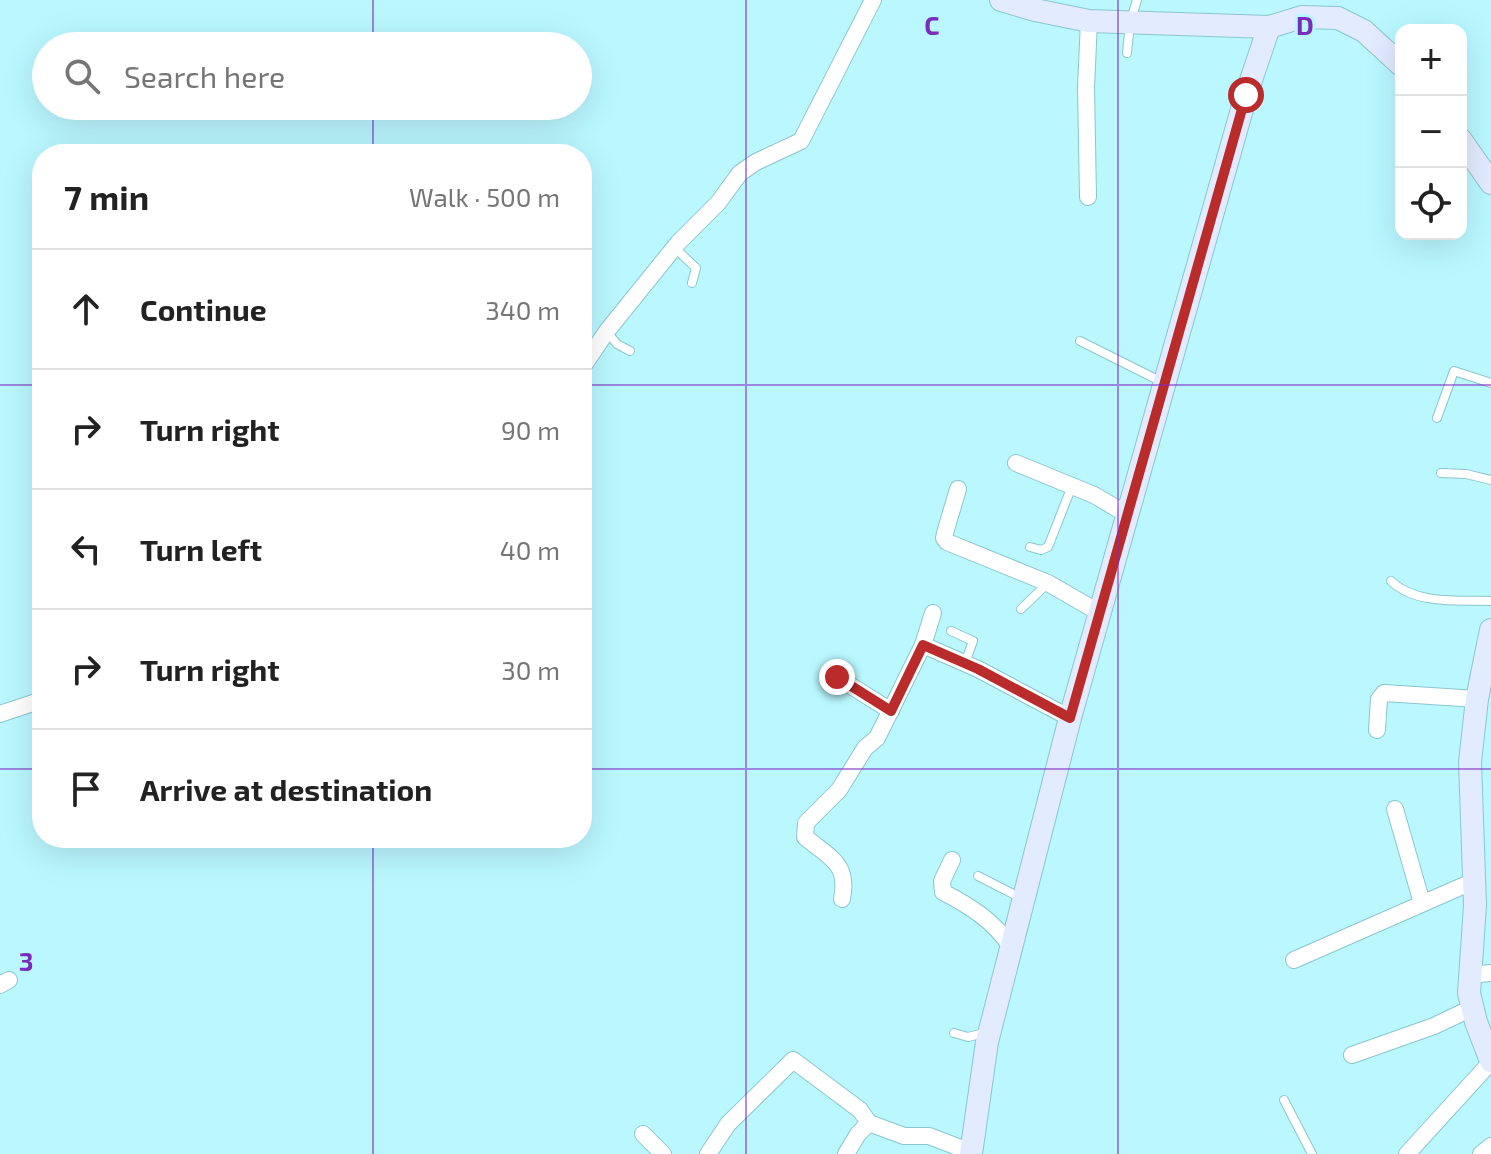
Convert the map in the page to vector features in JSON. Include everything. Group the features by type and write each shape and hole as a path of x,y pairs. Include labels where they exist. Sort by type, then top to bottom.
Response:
{"street":[{"path":"592,353 675,247 718,203 740,173 801,141 873,0"},
{"path":"1001,0 1038,5 1089,21 1269,27 1302,17 1338,18 1364,31 1395,59"},
{"path":"1088,197 1086,87 1089,21"},
{"path":"708,1154 728,1124 793,1060 860,1110 869,1123 904,1136 929,1136 971,1153 989,1032 1070,718 1241,110 1269,27"},
{"path":"1467,149 1491,183"},
{"path":"1016,463 1094,495 1128,515"},
{"path":"958,489 944,538 1048,583 1100,613"},
{"path":"842,899 844,875 840,865 805,837 804,829 806,823 839,790 865,748 877,738 923,645 933,613"},
{"path":"1407,1154 1491,1061 1472,1008 1480,974 1474,928 1470,762 1477,699 1491,630"},
{"path":"923,645 965,663 1070,718"},
{"path":"837,677 891,711"},
{"path":"1377,730 1379,699 1384,693 1477,699"},
{"path":"0,714 32,703"},
{"path":"1395,809 1422,903"},
{"path":"952,860 942,881 943,892 975,909 1001,931 1011,947"},
{"path":"1294,960 1474,881"},
{"path":"1352,1055 1434,1026 1472,1008"},
{"path":"846,1154 869,1123"},
{"path":"643,1134 663,1154"},
{"path":"1481,1154 1491,1146"}],"lane":[{"path":"1127,53 1130,23 1137,0"},
{"path":"675,247 696,268 692,283"},
{"path":"607,331 617,344 630,351"},
{"path":"1080,341 1164,384"},
{"path":"1437,418 1454,371 1491,383"},
{"path":"1441,473 1466,474 1491,480"},
{"path":"1030,547 1041,550 1048,547 1072,486"},
{"path":"1391,581 1404,591 1420,596 1491,601"},
{"path":"1021,609 1048,583"},
{"path":"951,631 973,641 965,663"},
{"path":"978,876 1024,900"},
{"path":"954,1033 968,1037 989,1032"},
{"path":"1284,1100 1312,1154"}],"route":[{"path":"837,677 891,711 923,645 978,669 1070,718 1246,95"}]}
